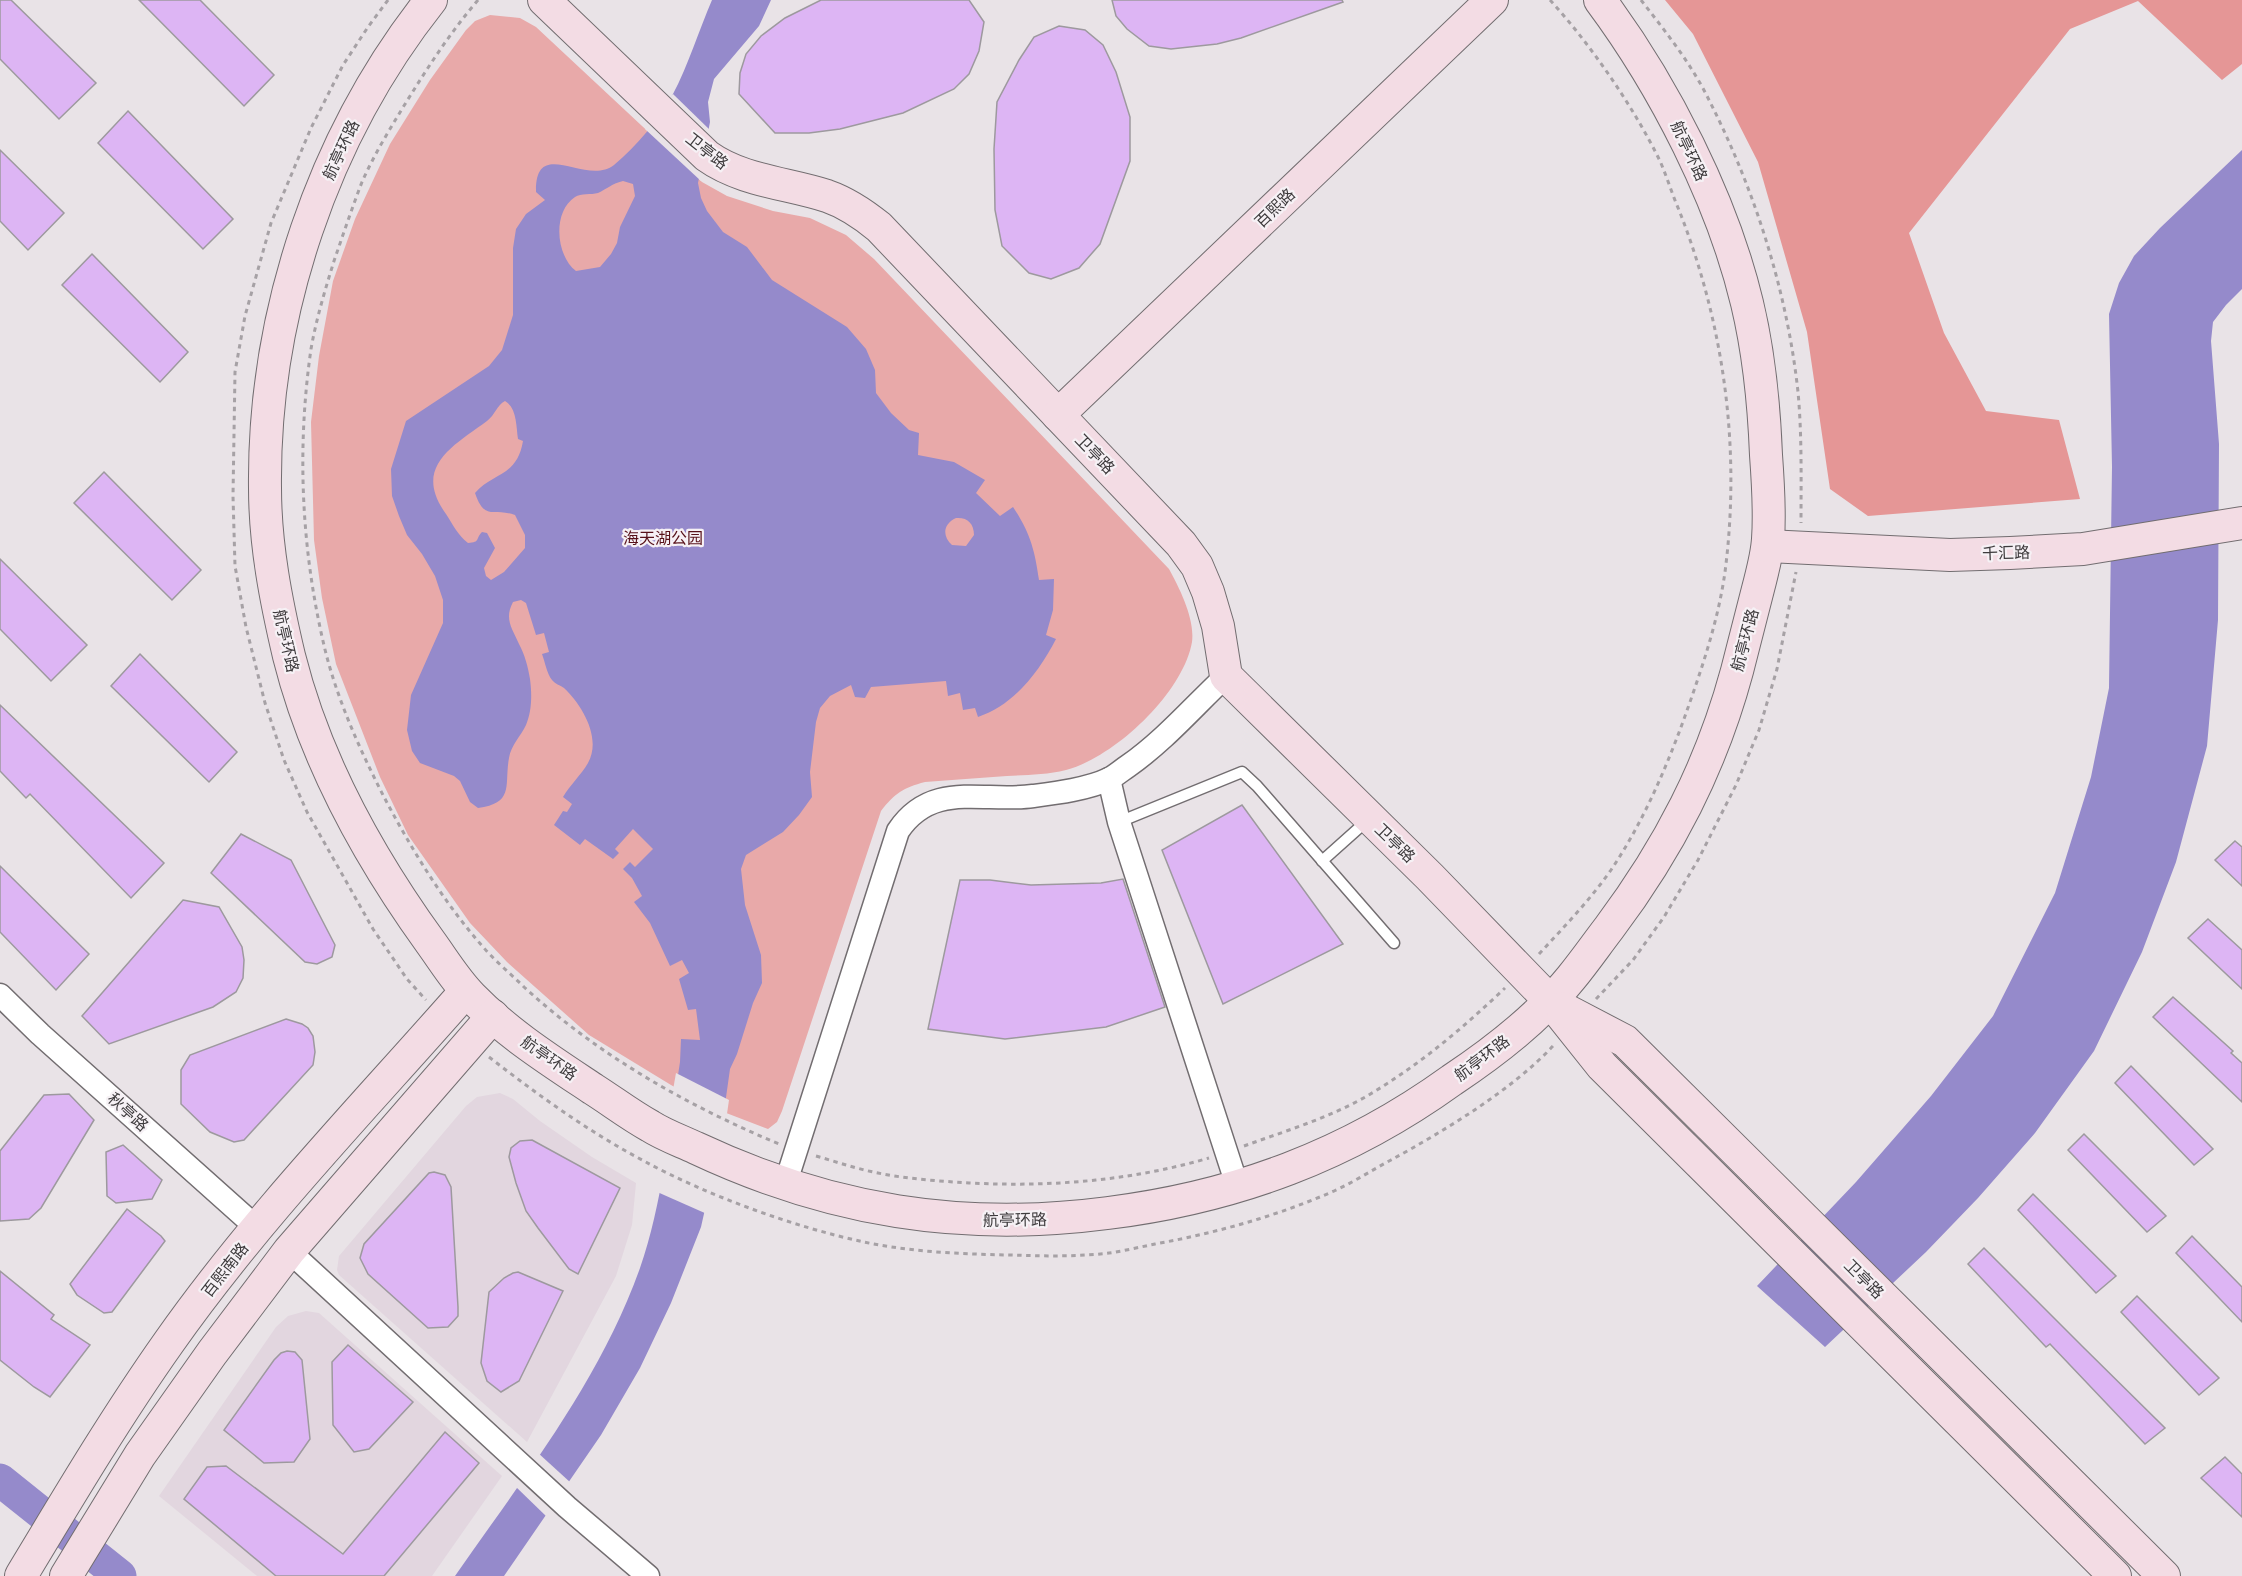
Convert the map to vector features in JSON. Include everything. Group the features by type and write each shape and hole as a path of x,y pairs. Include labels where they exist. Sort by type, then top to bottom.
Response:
{"street":[{"name":"航亭环路","path":"431,0 383,69 344,139 312,215 289,291 272,366 265,487 268,543 278,608 294,678 318,746 352,818 399,898 465,992 545,1057 651,1127 729,1164 785,1185 846,1202 900,1212 981,1221 1057,1220 1112,1213 1182,1201 1238,1188 1346,1146 1385,1124 1429,1097 1472,1066 1551,1002 1588,956 1659,857 1689,801 1714,746 1732,690 1768,546 1768,474 1763,401 1746,298 1724,230 1694,157 1659,89 1600,0"},
{"name":"卫亭路","path":"544,0 707,156 734,172 828,196 861,212 879,226 1180,544 1197,566 1218,626 1226,676 1430,877 1551,1002 1575,1022 1602,1066 2115,1576"},
{"name":"百熙路","path":"1058,415 1492,0"},
{"name":"千汇路","path":"1768,546 1950,555 2062,550 2242,524"},
{"path":"785,1185 898,831 907,819 920,808 950,798 1029,796 1062,791 1109,779 1168,734 1226,676"},
{"path":"1109,779 1119,822 1238,1188"},
{"name":"百熙南路","path":"23,1573 80,1476 170,1341 257,1228 465,992"},
{"name":"秋亭路","path":"0,995 40,1034 257,1228"},
{"path":"66,1576 140,1455 174,1405 289,1251 493,1016"},
{"name":"卫亭路","path":"1575,1022 1625,1041 2164,1576"},
{"path":"289,1251 567,1507 648,1576"}],"lane":[{"path":"1119,822 1242,772 1257,786 1394,943"},
{"path":"1322,861 1369,819"}],"path":[{"path":"388,0 344,66 311,128 271,223 247,307 235,372 233,496 235,566 246,627 265,704 284,760 307,812 373,929 407,979 443,1017"},
{"name":"航亭环路","path":"478,0 440,48 385,137 363,180 327,283 312,345 304,406 303,514 309,567 323,644 340,699 365,760 413,851 485,950 559,1019 603,1051 667,1090 736,1126 796,1151 879,1173 944,1181 1041,1185 1133,1176 1226,1153 1329,1114 1366,1096 1402,1073 1457,1032 1522,972 1580,909 1610,871 1636,829 1673,748 1704,663 1725,573 1730,469 1729,411 1720,352 1708,297 1689,236 1660,161 1586,42 1550,0"},
{"path":"1174,1241 1290,1209 1338,1190 1417,1146 1534,1067 1633,960 1664,917 1698,860 1736,785 1759,730 1777,669 1795,580 1799,547 1802,474 1798,392 1788,329 1776,274 1748,190 1707,96 1677,47 1641,0"},
{"path":"470,1042 586,1128 646,1163 718,1195"}],"shaded area":[{"path":"712,0 771,0 759,26 714,79 708,102 710,122 698,183 707,211 723,232 747,247 772,280 847,327 866,349 875,370 876,393 891,413 909,430 919,433 918,455 954,462 985,480 976,493 1000,516 1013,507 1031,542 1039,580 1054,579 1053,610 1046,635 1056,639 1042,663 1014,696 991,712 978,717 975,708 963,710 960,693 948,696 946,681 871,687 865,698 855,697 851,685 830,696 820,708 810,772 812,797 783,832 746,855 741,869 745,905 761,955 762,983 730,1069 719,1147 701,1227 671,1303 640,1368 601,1435 504,1576 455,1576 558,1428 604,1350 623,1310 648,1244 660,1193 680,1062 681,1039 700,1040 696,1009 688,1010 679,979 689,973 682,960 670,966 650,923 634,902 642,896 632,878 623,869 630,862 635,867 653,849 633,829 615,849 619,853 613,859 585,839 580,845 554,825 563,811 567,812 572,804 563,797 588,763 593,743 588,722 577,703 549,675 542,654 549,652 544,633 536,635 526,603 521,600 513,602 509,619 527,666 531,685 530,708 526,725 510,753 507,784 503,797 490,806 478,808 470,802 460,781 454,776 420,763 412,751 407,730 411,695 443,623 443,600 435,576 407,535 399,516 392,496 391,469 406,421 489,366 502,350 513,315 513,248 516,229 526,214 545,200 536,192 538,175 544,167 553,164 603,170 614,165 631,150 654,123 673,94","holes":["623,181 633,184 635,196 620,227 617,243 600,267 576,271 569,264 561,245 559,234 563,213 575,197 598,193","505,401 509,404 514,413 518,439 523,441 520,453 510,468 475,493 482,508 486,511 515,515 525,535 525,548 504,572 491,580 486,576 484,568 495,548 487,533 482,532 475,542 468,543 464,540 437,498 433,483 435,471 441,459 461,439 490,419","956,518 963,519 971,524 974,535 966,546 952,545 949,542 945,530 948,523"]},
{"path":"1665,0 2242,0 2242,64 2222,80 2138,1 2070,29 1909,233 1944,333 1986,411 2059,420 2080,499 1868,516 1830,489 1807,332 1758,162 1693,34"},
{"path":"2242,150 2242,289 2213,322 2211,341 2219,444 2218,620 2207,746 2176,862 2142,952 2094,1051 2035,1133 1978,1198 1926,1252 1825,1347 1757,1286 1856,1182 1931,1096 1993,1016 2055,893 2091,777 2109,688 2112,467 2109,314 2119,283 2134,256"},
{"path":"500,1093 513,1099 592,1157 636,1183 632,1225 616,1276 527,1442 339,1275 337,1270 339,1256 466,1106 477,1097"},
{"path":"306,1311 319,1313 502,1476 432,1576 257,1576 159,1496 276,1327 288,1316"}],"green space":[{"name":"海天湖公园","path":"490,15 520,18 536,27 702,182 727,196 773,211 810,218 846,235 874,259 1169,569 1189,614 1192,642 1186,662 1175,682 1144,720 1105,752 1085,763 1059,772 925,782 895,795 881,811 782,1111 777,1122 768,1129 708,1106 589,1035 507,962 470,923 408,835 380,777 336,664 322,598 314,540 311,422 319,356 333,281 355,219 390,144 430,80 466,30 475,21"}],"pier":[{"path":"673,94 711,131 701,181 645,129"},
{"path":"676,1073 729,1100 722,1148 707,1214 655,1191"},
{"path":"537,1452 571,1483 548,1518 514,1485"}],"building":[{"path":"0,0 11,0 96,83 59,119 0,59"},
{"path":"139,0 200,0 274,75 244,106"},
{"path":"821,0 969,0 984,22 979,51 969,74 954,89 903,113 840,129 809,133 775,133 739,94 740,73 746,54 761,36 785,18"},
{"path":"1112,0 1342,0 1343,2 1241,38 1217,44 1171,49 1149,46 1127,29 1116,16"},
{"path":"1059,26 1085,30 1103,45 1116,72 1130,117 1130,161 1100,244 1079,268 1051,279 1029,273 1002,246 995,210 994,149 997,102 1019,60 1034,37"},
{"path":"128,111 233,219 203,249 98,143"},
{"path":"0,150 64,213 28,250 0,221"},
{"path":"92,254 188,352 160,382 62,285"},
{"path":"104,472 201,570 172,600 74,503"},
{"path":"0,559 87,645 51,681 0,629"},
{"path":"140,654 237,752 209,782 111,686"},
{"path":"0,705 164,863 131,898 30,794 26,798 0,771"},
{"path":"1242,805 1343,944 1223,1004 1162,850"},
{"path":"241,834 291,860 335,945 332,957 317,964 305,962 211,873"},
{"path":"2235,841 2242,847 2242,886 2215,860"},
{"path":"0,866 89,954 56,990 0,932"},
{"path":"1123,879 1165,1007 1106,1027 1005,1039 928,1029 960,880 990,880 1031,885 1101,883"},
{"path":"183,900 219,907 242,947 243,978 236,992 213,1007 109,1044 82,1016"},
{"path":"2208,919 2242,950 2242,989 2188,938"},
{"path":"2173,997 2233,1051 2231,1053 2242,1063 2242,1102 2153,1017"},
{"path":"286,1019 302,1024 313,1036 315,1052 313,1065 244,1140 234,1142 210,1132 181,1104 181,1070 190,1055"},
{"path":"2131,1066 2213,1149 2194,1165 2115,1083"},
{"path":"69,1094 94,1120 41,1208 29,1219 0,1221 0,1151 44,1095"},
{"path":"2084,1134 2166,1216 2147,1232 2068,1150"},
{"path":"532,1140 620,1188 578,1274 569,1269 526,1211 516,1183 509,1157 511,1148 520,1141"},
{"path":"123,1145 162,1180 152,1199 116,1203 107,1196 106,1152"},
{"path":"429,1173 445,1175 451,1187 458,1316 448,1327 428,1328 368,1274 360,1258 364,1244"},
{"path":"2033,1194 2116,1276 2096,1293 2018,1210"},
{"path":"127,1209 165,1241 112,1312 104,1313 77,1295 70,1284"},
{"path":"2192,1236 2242,1287 2242,1322 2176,1253"},
{"path":"1984,1248 2165,1428 2145,1444 2050,1344 2046,1347 1968,1264"},
{"path":"0,1271 54,1315 51,1319 90,1345 50,1397 0,1360"},
{"path":"518,1272 563,1291 519,1381 501,1392 487,1381 481,1363 489,1292 504,1278"},
{"path":"2137,1296 2219,1378 2199,1395 2121,1312"},
{"path":"348,1345 413,1402 369,1449 354,1452 333,1425 332,1362"},
{"path":"287,1351 295,1352 302,1360 310,1439 294,1462 264,1463 224,1430 274,1360"},
{"path":"445,1432 479,1463 384,1576 276,1576 184,1499 207,1467 226,1466 343,1554"},
{"path":"2225,1457 2242,1474 2242,1517 2201,1478"}],"waterway":[{"path":"0,1480 120,1576"}]}
